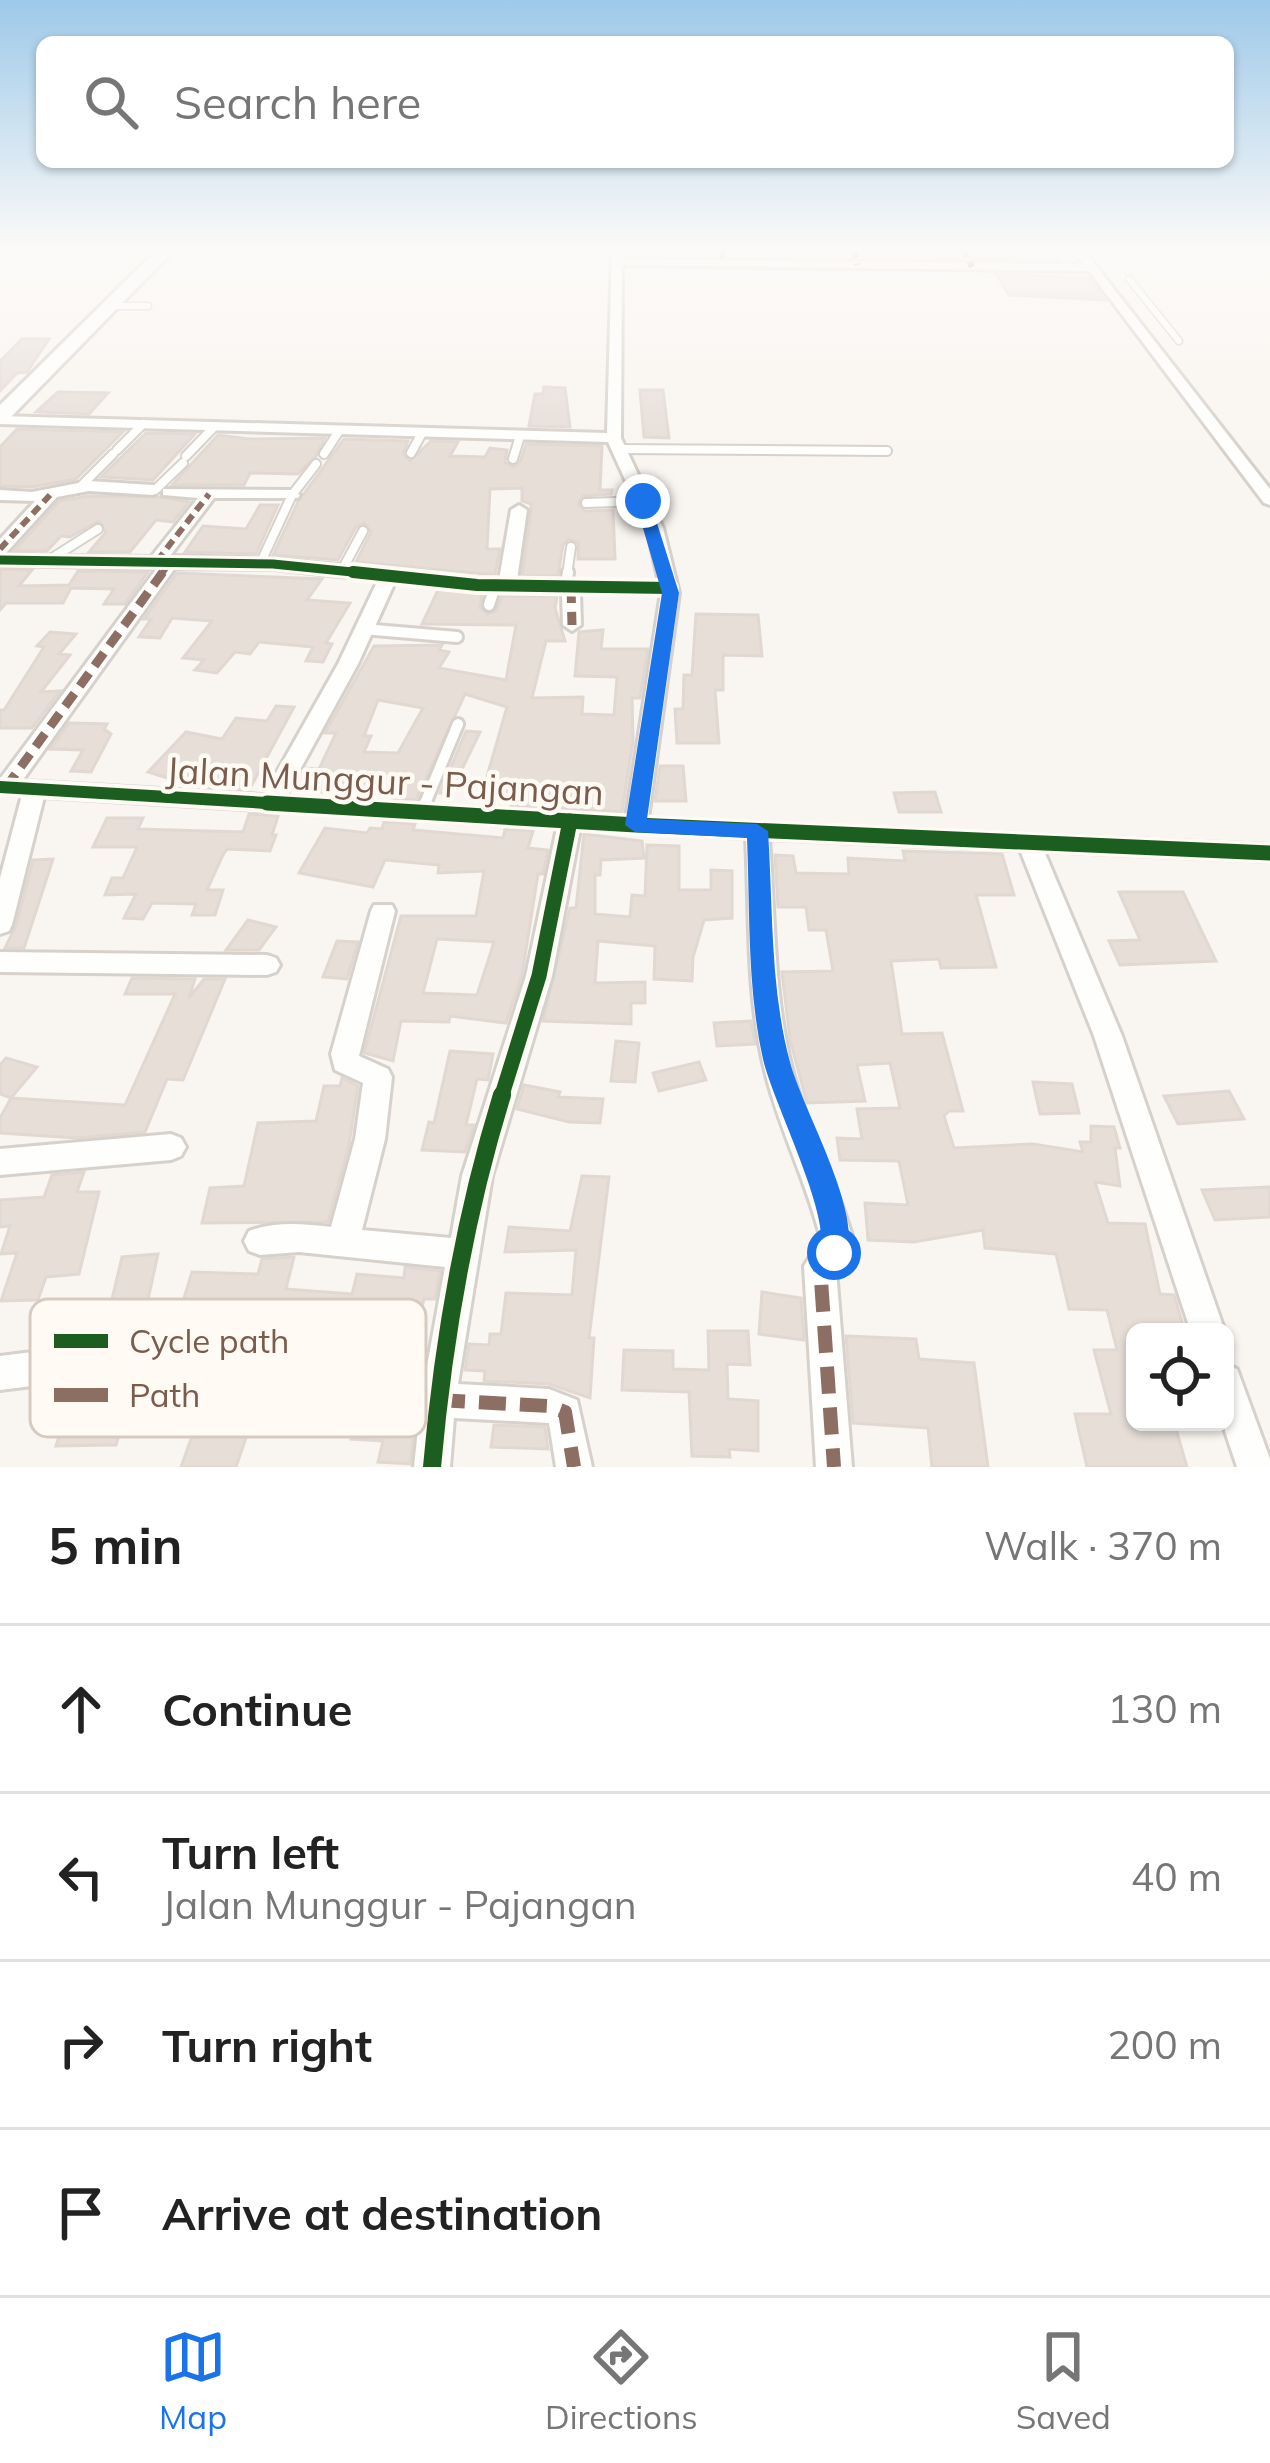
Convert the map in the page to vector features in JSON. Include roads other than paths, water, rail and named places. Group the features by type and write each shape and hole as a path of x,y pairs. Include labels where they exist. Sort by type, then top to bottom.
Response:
{"street":[{"path":"0,418 101,316"},
{"path":"617,316 616,444 643,501 669,588 635,825"},
{"path":"1129,316 1270,500"},
{"path":"0,418 520,436 616,444"},
{"path":"0,495 50,495 79,488 292,495"},
{"path":"3,787 209,494"},
{"path":"0,549 50,495"},
{"path":"497,593 519,510"},
{"path":"0,560 260,564 342,570 497,593 569,587 669,588"},
{"path":"271,802 388,578"},
{"path":"569,587 572,625"},
{"name":"Jalan Munggur - Pajangan","path":"3,787 635,825 1270,853"},
{"path":"0,925 34,792"},
{"path":"432,1467 438,1400 477,1176 539,976 570,821"},
{"path":"757,831 766,988 776,1061 838,1243 820,1266 834,1467"},
{"path":"1028,841 1108,1036 1205,1323"},
{"path":"343,1241 370,1139 379,1076 344,1059 382,911"},
{"path":"0,962 267,965"},
{"path":"0,1162 171,1148"},
{"path":"260,1241 343,1241 466,1255"},
{"path":"0,1373 30,1369"},
{"path":"438,1400 549,1406 565,1412 574,1467"},
{"path":"1234,1407 1255,1467"}],"lane":[{"path":"1160,316 1179,341"},
{"path":"79,488 142,424"},
{"path":"159,491 214,427"},
{"path":"324,454 339,430"},
{"path":"411,452 422,433"},
{"path":"513,459 520,436"},
{"path":"616,444 887,451"},
{"path":"260,564 292,495 316,464"},
{"path":"586,503 643,501"},
{"path":"49,560 98,529"},
{"path":"342,570 363,531"},
{"path":"569,587 571,548"},
{"path":"363,629 457,637"},
{"path":"422,812 458,724"}]}
